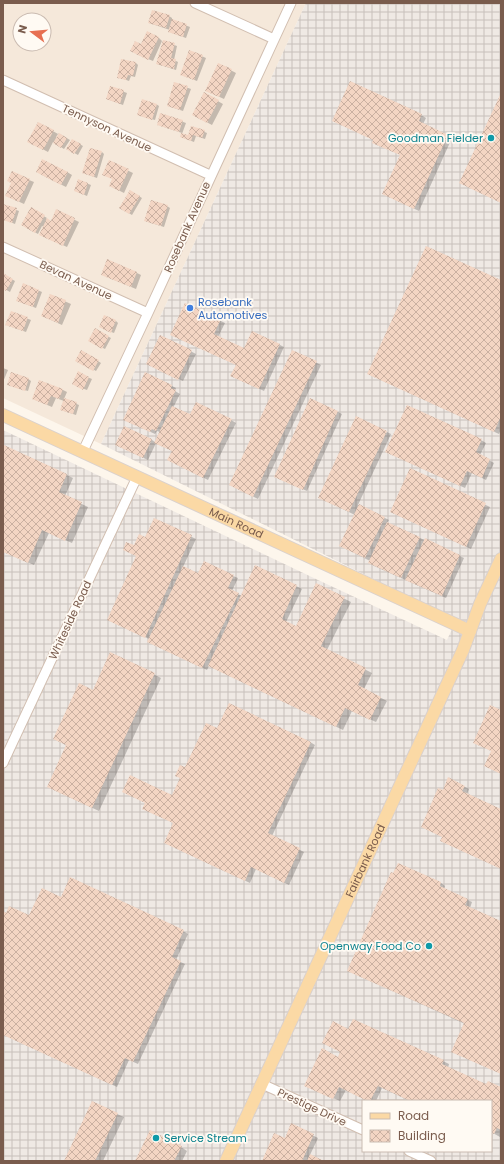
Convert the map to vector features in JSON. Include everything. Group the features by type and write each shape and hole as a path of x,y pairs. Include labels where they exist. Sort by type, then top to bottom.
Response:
{"main road":[{"name":"Main Road","path":"3,415 470,631"},
{"name":"Fairbank Road","path":"226,1161 460,657 480,604 501,559"}],"street":[{"path":"195,3 274,39"},
{"name":"Rosebank Avenue","path":"83,451 291,3"},
{"name":"Tennyson Avenue","path":"3,80 210,175"},
{"name":"Bevan Avenue","path":"3,247 148,313"},
{"name":"Whiteside Road","path":"3,763 137,477"},
{"name":"Prestige Drive","path":"262,1084 362,1130"},
{"path":"411,1152 431,1161"}],"shaded area":[{"path":"3,3 306,3 101,444 3,398"},
{"path":"306,3 501,3 501,1161 3,1161 3,430 447,640 456,620 101,444"}],"building":[{"path":"152,10 170,15 166,28 148,23"},
{"path":"172,19 187,24 183,37 168,32"},
{"path":"147,31 159,37 148,60 130,51 135,41 141,44"},
{"path":"163,40 175,43 171,58 176,59 174,69 156,64"},
{"path":"189,50 203,55 194,80 180,75"},
{"path":"121,59 136,62 133,76 128,75 126,80 117,78"},
{"path":"218,63 232,69 219,97 205,91"},
{"path":"350,81 422,114 419,121 448,135 414,209 382,194 400,155 372,143 373,140 332,121"},
{"path":"174,82 188,86 180,110 167,106"},
{"path":"110,86 124,90 120,104 106,99"},
{"path":"204,92 219,100 207,123 192,115"},
{"name":"Goodman Fielder","path":"501,93 501,203 459,183"},
{"path":"142,99 157,104 152,120 137,115"},
{"path":"160,113 183,120 179,132 157,125"},
{"path":"38,122 54,130 43,150 27,142"},
{"path":"191,126 205,130 202,138 193,135 191,141 180,137 181,133 188,135"},
{"path":"59,133 67,138 61,148 53,143"},
{"path":"72,139 81,144 74,154 66,149"},
{"path":"90,148 102,151 94,177 82,173"},
{"path":"42,159 68,172 61,185 36,172"},
{"path":"109,160 129,169 119,191 109,186 112,179 102,175"},
{"path":"12,171 30,179 19,202 5,196 11,183 7,181"},
{"path":"78,179 88,183 84,195 74,191"},
{"path":"130,190 140,196 129,214 119,208"},
{"path":"151,200 168,205 161,226 144,221"},
{"path":"3,204 17,208 12,223 3,220"},
{"path":"31,207 45,215 35,233 21,225"},
{"path":"56,209 75,218 63,246 39,235 47,218 51,221"},
{"path":"426,246 501,280 501,416 494,432 367,374"},
{"path":"107,259 137,272 131,287 101,275"},
{"path":"3,273 13,279 6,291 3,289"},
{"path":"23,283 39,290 33,307 16,301"},
{"path":"50,294 66,300 58,323 41,316"},
{"path":"185,303 221,319 214,334 244,348 252,331 280,344 259,389 230,376 236,365 170,335"},
{"path":"11,311 28,317 23,331 5,325"},
{"path":"104,315 116,320 111,333 99,327"},
{"path":"95,328 109,336 102,349 88,341"},
{"path":"160,335 192,350 178,380 146,364"},
{"path":"81,350 99,360 93,371 75,361"},
{"path":"292,350 317,361 253,497 229,485"},
{"path":"78,371 89,377 83,390 72,384"},
{"path":"11,372 29,378 25,391 7,385"},
{"path":"145,372 172,385 171,388 176,390 156,431 152,429 150,432 123,420"},
{"path":"39,380 63,389 59,399 51,396 47,405 32,399"},
{"path":"64,398 77,402 73,414 60,410"},
{"path":"310,398 338,411 303,490 274,477"},
{"path":"196,402 232,419 203,478 167,460 172,451 154,443 172,406 190,414"},
{"path":"407,405 482,439 476,452 490,459 482,478 467,471 460,486 385,452"},
{"path":"356,416 387,431 349,512 318,498"},
{"path":"124,426 152,439 143,458 115,445"},
{"path":"4,445 67,474 59,492 82,502 65,541 42,530 28,563 3,552"},
{"path":"410,468 486,503 466,547 390,512"},
{"path":"359,504 385,517 365,558 339,546"},
{"path":"154,518 192,535 145,638 107,620 136,556 123,550 126,542 134,545 139,534 145,537"},
{"path":"387,522 420,537 401,578 368,563"},
{"path":"425,538 460,555 442,596 405,580"},
{"path":"204,561 234,575 228,588 239,593 202,668 147,642 183,566 198,573"},
{"path":"255,565 297,585 282,619 296,626 316,583 345,597 321,646 366,668 358,685 381,697 370,720 345,708 336,727 208,666"},
{"path":"110,652 155,673 92,808 47,787 66,745 53,739 79,683 93,690"},
{"path":"229,703 311,742 268,833 300,848 284,883 251,867 245,881 164,843 173,823 142,809 145,803 122,792 130,775 172,795 180,778 175,776 180,765 185,767 206,723 217,728"},
{"path":"490,705 501,710 501,774 484,766 491,751 473,743"},
{"path":"448,777 465,786 462,791 501,809 501,869 440,841 442,837 421,827 438,788 443,790"},
{"name":"Openway Food Co","path":"398,863 441,882 440,886 468,899 465,905 501,921 501,1074 451,1052 464,1023 347,971 391,872 393,873"},
{"path":"70,877 184,930 172,957 181,961 133,1062 125,1058 112,1085 3,1035 3,911 6,913 9,906 29,915 42,888 61,897"},
{"path":"353,1019 444,1060 442,1064 486,1084 488,1081 501,1087 501,1130 497,1128 494,1134 492,1133 492,1100 408,1100 378,1086 371,1100 365,1100 339,1087 333,1099 304,1086 322,1048 338,1057 340,1052 322,1043 333,1021 348,1029"},
{"path":"92,1101 118,1113 95,1161 64,1161"},
{"path":"291,1123 314,1134 302,1161 262,1161 274,1133 285,1138"},
{"name":"Service Stream","path":"150,1130 182,1146 174,1161 135,1161"},
{"path":"310,1154 324,1161 307,1161"}],"place":[{"name":"Goodman Fielder","path":"491,138"},
{"name":"Rosebank Automotives","path":"190,308"},
{"name":"Openway Food Co","path":"429,946"},
{"name":"Service Stream","path":"156,1138"}]}
